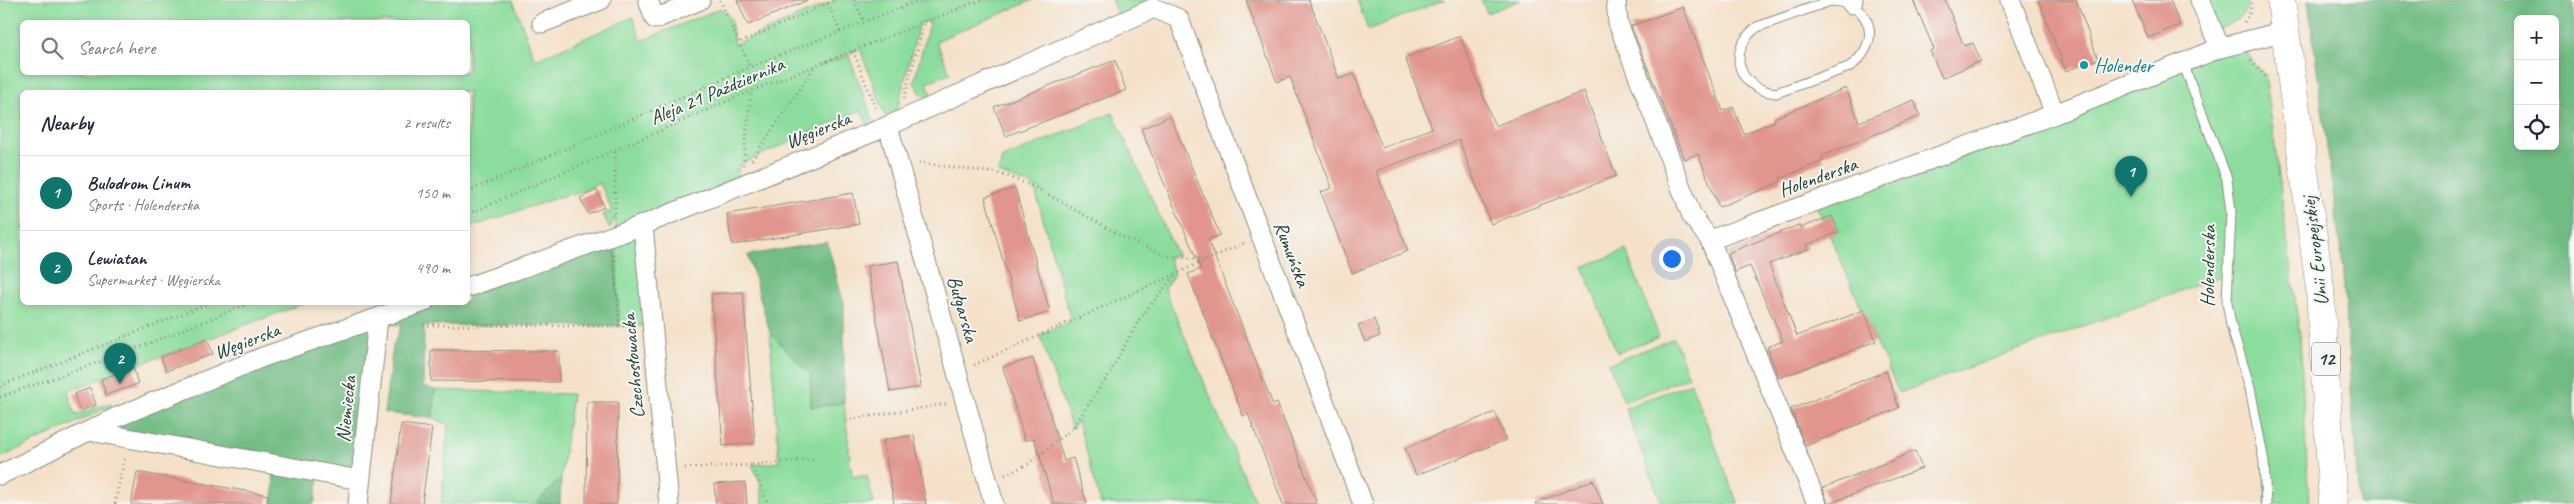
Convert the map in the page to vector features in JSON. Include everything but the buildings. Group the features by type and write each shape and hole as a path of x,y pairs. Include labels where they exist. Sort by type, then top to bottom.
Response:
{"main road":[{"name":"Unii Europejskiej","path":"2281,0 2320,289 2333,504"}],"street":[{"path":"542,23 600,0"},
{"path":"648,0 655,19 700,0"},
{"path":"1616,0 1618,23 1692,216 1710,240 1817,504"},
{"path":"2010,0 2055,114"},
{"path":"2200,0 2220,48"},
{"name":"Węgierska","path":"470,286 643,225 741,180 890,125 1154,8 1179,19"},
{"name":"Rumuńska","path":"1179,19 1363,504"},
{"name":"Holenderska","path":"1710,240 2055,114 2220,48 2245,40 2286,31"},
{"name":"Bułgarska","path":"890,125 897,158 994,504"},
{"name":"Czechosłowacka","path":"643,225 669,504"},
{"name":"Węgierska","path":"0,475 89,431 263,357 416,305"},
{"name":"Niemiecka","path":"358,504 378,319"},
{"path":"89,431 360,480"}],"lane":[{"path":"1830,0 1852,2 1867,20 1870,31 1866,52 1859,61 1849,67 1776,93 1764,92 1754,87 1745,78 1740,68 1740,50 1748,34 1757,27 1830,0"},
{"name":"Holenderska","path":"2183,63 2226,179 2231,212 2227,302 2231,325 2250,388 2264,462 2266,504"}],"path":[{"path":"720,0 750,67"},
{"path":"740,42 835,0"},
{"path":"854,0 864,22"},
{"name":"Aleja 21 Października","path":"470,191 750,67 920,0"},
{"name":"Aleja 21 Października","path":"470,213 615,152 751,91 981,0"},
{"path":"828,3 840,32"},
{"path":"890,125 925,22"},
{"path":"2245,40 2248,55 2265,75 2266,84"},
{"path":"853,51 890,125"},
{"path":"741,180 815,66"},
{"path":"741,180 751,91"},
{"path":"615,152 614,235 619,326"},
{"path":"897,158 938,167 998,174 1034,186 1135,243 1168,256 1208,260"},
{"path":"957,373 1261,236"},
{"path":"988,483 1028,464 1072,429 1108,376 1139,320 1174,275"},
{"path":"0,386 204,305"},
{"path":"0,396 125,353 245,305"},
{"path":"417,325 652,326"},
{"path":"846,420 965,401"},
{"path":"115,504 128,438"},
{"path":"666,469 752,466 816,459"},
{"path":"752,466 768,504"}],"green space":[{"path":"0,0 513,0 535,60 633,17 641,41 721,8 731,19 734,45 835,0 1033,0 936,41 950,73 927,83 932,97 923,96 914,82 930,20 919,24 897,110 886,118 860,49 819,66 849,56 874,123 868,125 861,110 739,165 737,179 643,225 652,326 619,326 615,216 610,229 603,214 612,211 600,183 573,195 571,193 470,227 470,90 20,90 20,305 300,305 68,391 75,415 110,403 111,406 0,458"},
{"path":"1111,0 1153,0 1121,23"},
{"path":"1357,0 1444,0 1368,30"},
{"path":"1481,0 1521,0 1487,13"},
{"path":"2200,0 2248,0 2245,12 2241,16 2231,24 2213,32"},
{"path":"2308,0 2568,0 2574,5 2574,504 2359,504 2342,262"},
{"path":"2245,40 2248,55 2265,75 2269,101 2300,337 2309,504 2266,504 2264,462 2231,325 2227,274 1899,393 1815,202"},
{"path":"1113,113 1178,257 1168,256 1174,275 1164,288 1256,504 1101,504 1078,421 1072,429 1040,335 1071,321 1034,186 998,173 1002,158"},
{"path":"614,235 619,326 424,325 423,386 435,390 433,418 384,413 393,346 402,325 378,324 360,480 320,473 314,504 272,504 274,490 273,465 89,431 419,305 470,305 470,286"},
{"path":"827,242 844,304 844,403 811,407 811,375 770,333 748,255"},
{"path":"1626,250 1659,337 1617,353 1583,267"},
{"path":"770,333 811,375 811,407 844,403 852,476 867,476 874,504 763,504 760,482 752,465 779,462"},
{"path":"1674,338 1689,377 1624,402 1609,364"},
{"path":"1691,383 1738,504 1662,504 1625,408"},
{"path":"435,390 572,394 561,478 537,504 441,504 448,424 433,418"},
{"path":"561,478 560,504 537,504 537,502"}],"place":[{"name":"Holender","path":"2084,65"},
{"name":"Bulodrom Linum","path":"2131,197"},
{"name":"Lewiatan","path":"120,384"}]}
